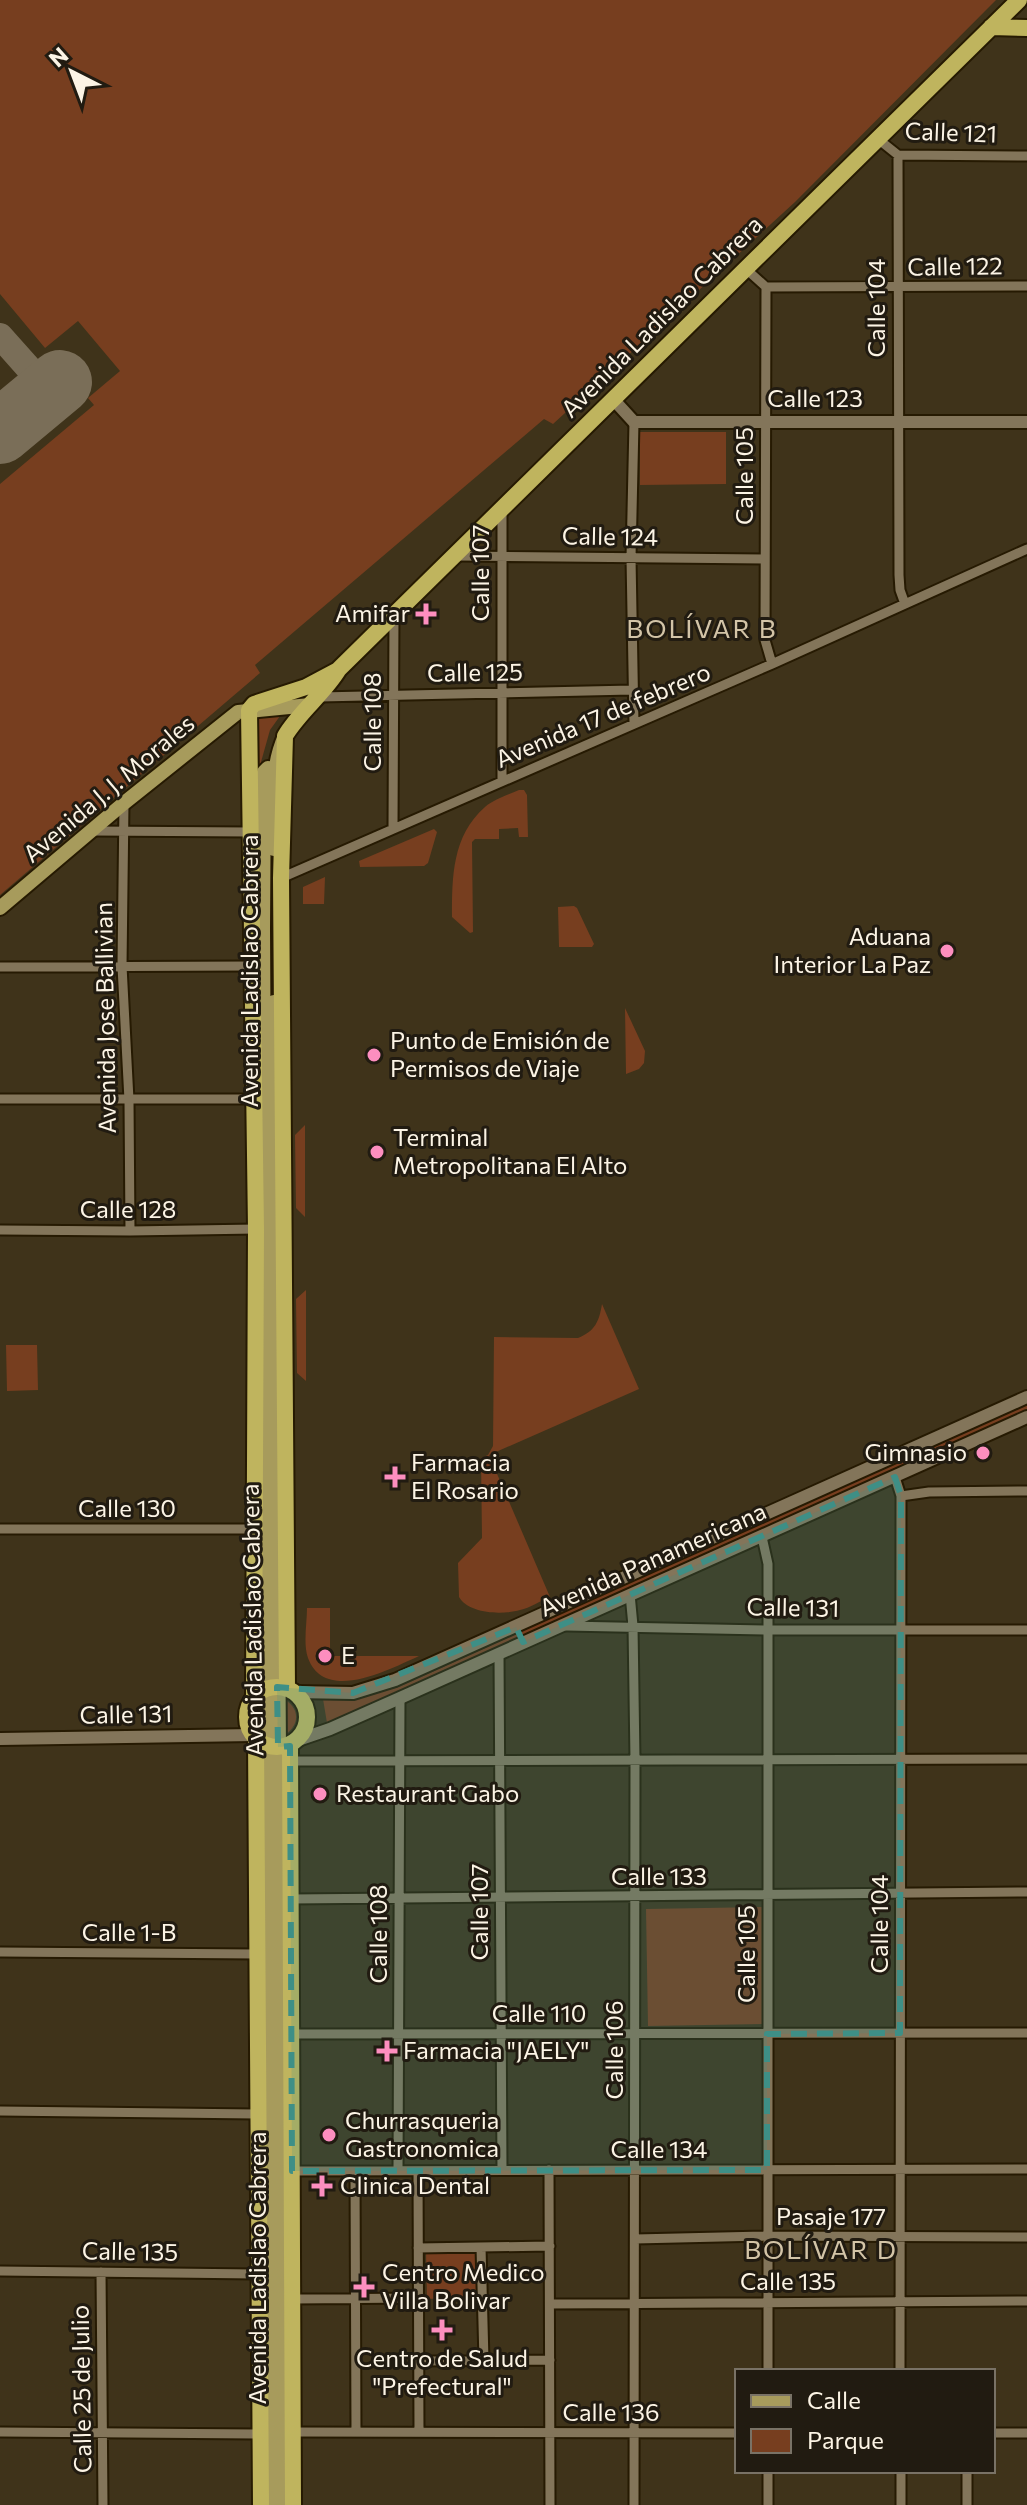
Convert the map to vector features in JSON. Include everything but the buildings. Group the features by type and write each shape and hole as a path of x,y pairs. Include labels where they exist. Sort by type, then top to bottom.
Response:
{"highway":[{"name":"Avenida Ladislao Cabrera","path":"275,1691 281,878 285,736 339,669 1019,0"},
{"path":"991,27 1027,28"},
{"name":"Avenida Ladislao Cabrera","path":"275,1691 254,1529 256,1229 249,710 254,704 306,687 339,669"},
{"path":"252,903 263,929 253,958"},
{"path":"275,1691 305,1707 307,1719 303,1731 273,1750 247,1720 250,1705 275,1691"},
{"name":"Avenida Ladislao Cabrera","path":"273,1750 291,1899 293,2505"},
{"name":"Avenida Ladislao Cabrera","path":"261,2505 257,1954 273,1750"}],"main road":[{"path":"613,399 634,422"},
{"name":"Calle 123","path":"634,422 1027,422"},
{"path":"249,710 267,711 315,701"},
{"name":"Avenida J. J. Morales","path":"0,908 229,718 249,710"},
{"name":"Avenida Ladislao Cabrera","path":"275,1691 263,929 269,771 285,736"},
{"name":"Avenida Ladislao Cabrera","path":"269,771 275,1691 272,2505"},
{"name":"Avenida Panamericana","path":"275,1691 353,1693 377,1687 1027,1397"},
{"name":"Avenida Panamericana","path":"273,1750 330,1729 1027,1417"},
{"path":"516,1627 523,1642"},
{"name":"Calle 131","path":"0,1739 273,1750"},
{"name":"Avenida Ladislao Cabrera","path":"273,1750 284,2505"}],"street":[{"name":"Calle 121","path":"878,139 898,155 1027,156"},
{"name":"Calle 104","path":"898,155 899,575 905,604"},
{"path":"746,269 766,287"},
{"name":"Calle 122","path":"766,287 1027,286"},
{"name":"Calle 105","path":"766,287 765,640 772,664"},
{"path":"634,422 631,558 634,724"},
{"name":"Calle 107","path":"502,509 502,781"},
{"name":"Avenida 17 de febrero","path":"281,878 1027,549"},
{"name":"Calle 124","path":"454,556 765,559"},
{"name":"Calle 108","path":"393,828 394,615"},
{"name":"Calle 125","path":"315,701 393,694 632,690"},
{"name":"Avenida Jose Ballivian","path":"124,803 122,966 129,1100 130,1231"},
{"path":"91,831 251,832"},
{"path":"0,967 122,966 253,958"},
{"path":"0,1099 254,1099"},
{"name":"Calle 128","path":"0,1230 256,1229"},
{"name":"Calle 104","path":"895,1477 901,1496 900,2369"},
{"path":"901,1496 929,1492 1027,1491"},
{"name":"Calle 130","path":"0,1529 254,1529"},
{"name":"Calle 105","path":"762,1537 768,1564 768,2369"},
{"name":"Calle 106","path":"630,1594 635,1760 634,2505"},
{"name":"Calle 131","path":"558,1625 768,1630 1027,1630"},
{"name":"Calle 107","path":"499,1653 502,2170"},
{"name":"Calle 108","path":"398,2171 400,1698"},
{"path":"273,1750 400,1761 1027,1759"},
{"name":"Calle 133","path":"291,1899 1027,1892"},
{"name":"Calle 1-B","path":"0,1952 257,1954"},
{"name":"Calle 110","path":"291,2034 1027,2033"},
{"path":"0,2111 259,2114"},
{"name":"Calle 134","path":"292,2171 1027,2169"},
{"path":"549,2170 550,2505"},
{"path":"355,2171 356,2432"},
{"path":"418,2171 419,2432"},
{"name":"Pasaje 177","path":"635,2239 1027,2237"},
{"path":"418,2248 550,2246"},
{"path":"481,2247 484,2361"},
{"name":"Calle 135","path":"0,2271 260,2274"},
{"name":"Calle 25 de Julio","path":"101,2272 103,2505"},
{"path":"293,2299 419,2298"},
{"name":"Calle 135","path":"550,2304 1027,2301"},
{"path":"419,2361 550,2360"},
{"path":"0,2432 261,2434"},
{"name":"Calle 136","path":"293,2432 735,2433"},
{"path":"995,2433 1027,2433"},
{"path":"768,2473 768,2505"},
{"path":"901,2473 901,2505"},
{"path":"967,2473 967,2505"}],"highlighted area":[{"path":"895,1477 901,1496 900,2033 767,2034 767,2170 292,2171 290,1746 278,1747 277,1687 353,1693 516,1627 523,1642"}],"green space":[{"path":"0,0 996,0 795,202 553,424 544,419 255,665 260,673 0,895 0,484 94,405 88,398 120,371 78,321 45,348 0,294"},
{"path":"640,432 726,432 726,484 640,485"},
{"path":"280,716 270,730 261,762 259,910 256,727 259,718"},
{"path":"524,790 527,795 528,837 519,837 518,828 499,829 499,839 475,839 472,842 473,932 470,933 452,917 454,872 460,844 474,818 485,807"},
{"path":"434,829 437,832 428,863 424,866 360,867 359,861"},
{"path":"325,877 324,904 303,904 303,887"},
{"path":"574,906 594,944 592,947 559,947 558,907"},
{"path":"625,1008 645,1051 644,1063 639,1069 626,1074"},
{"path":"305,1125 305,1217 296,1208 295,1135"},
{"path":"306,1290 306,1381 297,1373 296,1299"},
{"path":"602,1304 639,1389 489,1455 550,1597 513,1612 486,1612 470,1607 459,1597 458,1563 482,1538 481,1458 488,1455 493,1446 494,1337 578,1338 595,1325"},
{"path":"6,1345 37,1345 38,1390 7,1391"},
{"path":"1027,1402 1027,1409 327,1723 323,1699 361,1697 399,1687"},
{"path":"307,1608 330,1608 330,1656 419,1656 359,1679 328,1679 316,1672 308,1658 305,1640"},
{"path":"281,1698 292,1706 296,1717 293,1727 282,1736"},
{"path":"763,1907 765,2024 648,2026 646,1909"},
{"path":"477,2250 478,2297 427,2299 426,2252"}],"taxiway":[{"path":"0,336 49,391"}],"runway":[{"path":"0,432 60,382"}],"place":[{"name":"Amifar","path":"426,614"},
{"name":"Aduana Interior La Paz","path":"947,951"},
{"name":"Punto de Emisión de Permisos de Viaje","path":"374,1055"},
{"name":"Terminal Metropolitana El Alto","path":"377,1152"},
{"name":"Gimnasio","path":"983,1453"},
{"name":"Farmacia El Rosario","path":"395,1477"},
{"name":"E","path":"325,1656"},
{"name":"Restaurant Gabo","path":"320,1794"},
{"name":"Farmacia \"JAELY\"","path":"387,2051"},
{"name":"Churrasqueria Gastronomica","path":"329,2135"},
{"name":"Clinica Dental","path":"322,2186"},
{"name":"Centro Medico Villa Bolivar","path":"364,2287"},
{"name":"Centro de Salud \"Prefectural\"","path":"442,2330"}],"district":[{"name":"BOLÍVAR B","path":"702,629"},
{"name":"BOLÍVAR D","path":"821,2250"}]}
